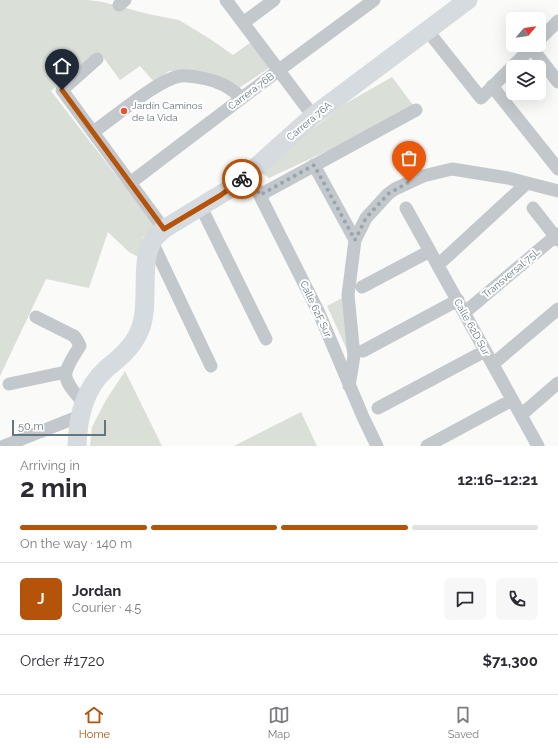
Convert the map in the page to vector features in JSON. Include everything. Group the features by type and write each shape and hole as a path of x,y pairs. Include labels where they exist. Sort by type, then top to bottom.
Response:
{"street":[{"path":"226,0 313,116"},
{"path":"243,23 274,0"},
{"name":"Carrera 76B","path":"130,183 278,70 374,0"},
{"name":"Carrera 76A","path":"158,236 226,192 249,174 313,116 427,30 458,3"},
{"path":"546,33 558,21"},
{"path":"427,30 481,98 527,52"},
{"path":"540,52 558,82"},
{"path":"97,59 62,90 130,183 158,236 211,366"},
{"path":"93,132 154,88 168,80 181,76 219,82 242,98"},
{"path":"492,86 558,169"},
{"path":"260,195 416,110"},
{"path":"314,165 355,240"},
{"path":"350,386 354,356 348,295 355,240 366,218 388,194 395,189 423,176 452,169 508,178 558,191"},
{"name":"Calle 62F Sur","path":"249,174 319,313 363,417 377,446"},
{"path":"438,265 527,183"},
{"path":"201,207 266,339"},
{"name":"Calle 62D Sur","path":"406,208 538,446"},
{"path":"533,208 557,237"},
{"path":"77,446 82,409 89,390 97,378 125,353 139,333 143,321 147,262 158,236"},
{"name":"Transversal 75L","path":"464,313 557,237"},
{"path":"362,287 430,251"},
{"path":"363,351 458,300"},
{"path":"493,364 558,310"},
{"path":"36,318 74,336 77,340 80,346 66,372 68,382 82,409"},
{"path":"378,408 485,351"},
{"path":"9,384 66,372"},
{"path":"521,415 558,383"},
{"path":"427,446 512,400"},
{"path":"4,446 82,409"}],"shaded area":[{"path":"0,0 88,0 103,2 148,14 179,20 233,55 251,42 269,68 239,88 189,71 169,71 154,82 140,66 120,80 100,53 51,91 156,227 143,237 140,258 129,252 108,232 89,288 46,279 0,376"},
{"path":"392,77 413,105 355,138 269,178 263,174 264,168 343,105"},
{"path":"342,298 348,352 327,306"},
{"path":"125,371 162,446 90,446 92,427 106,400"},
{"path":"301,412 317,446 234,446"}],"way so far":[{"path":"242,179 249,174 260,195 314,165 355,240 366,218 388,194 409,182"}],"place":[{"name":"Jardín Caminos de la Vida","path":"124,111"}],"route":[{"path":"62,90 164,229 221,195 242,179"}]}
